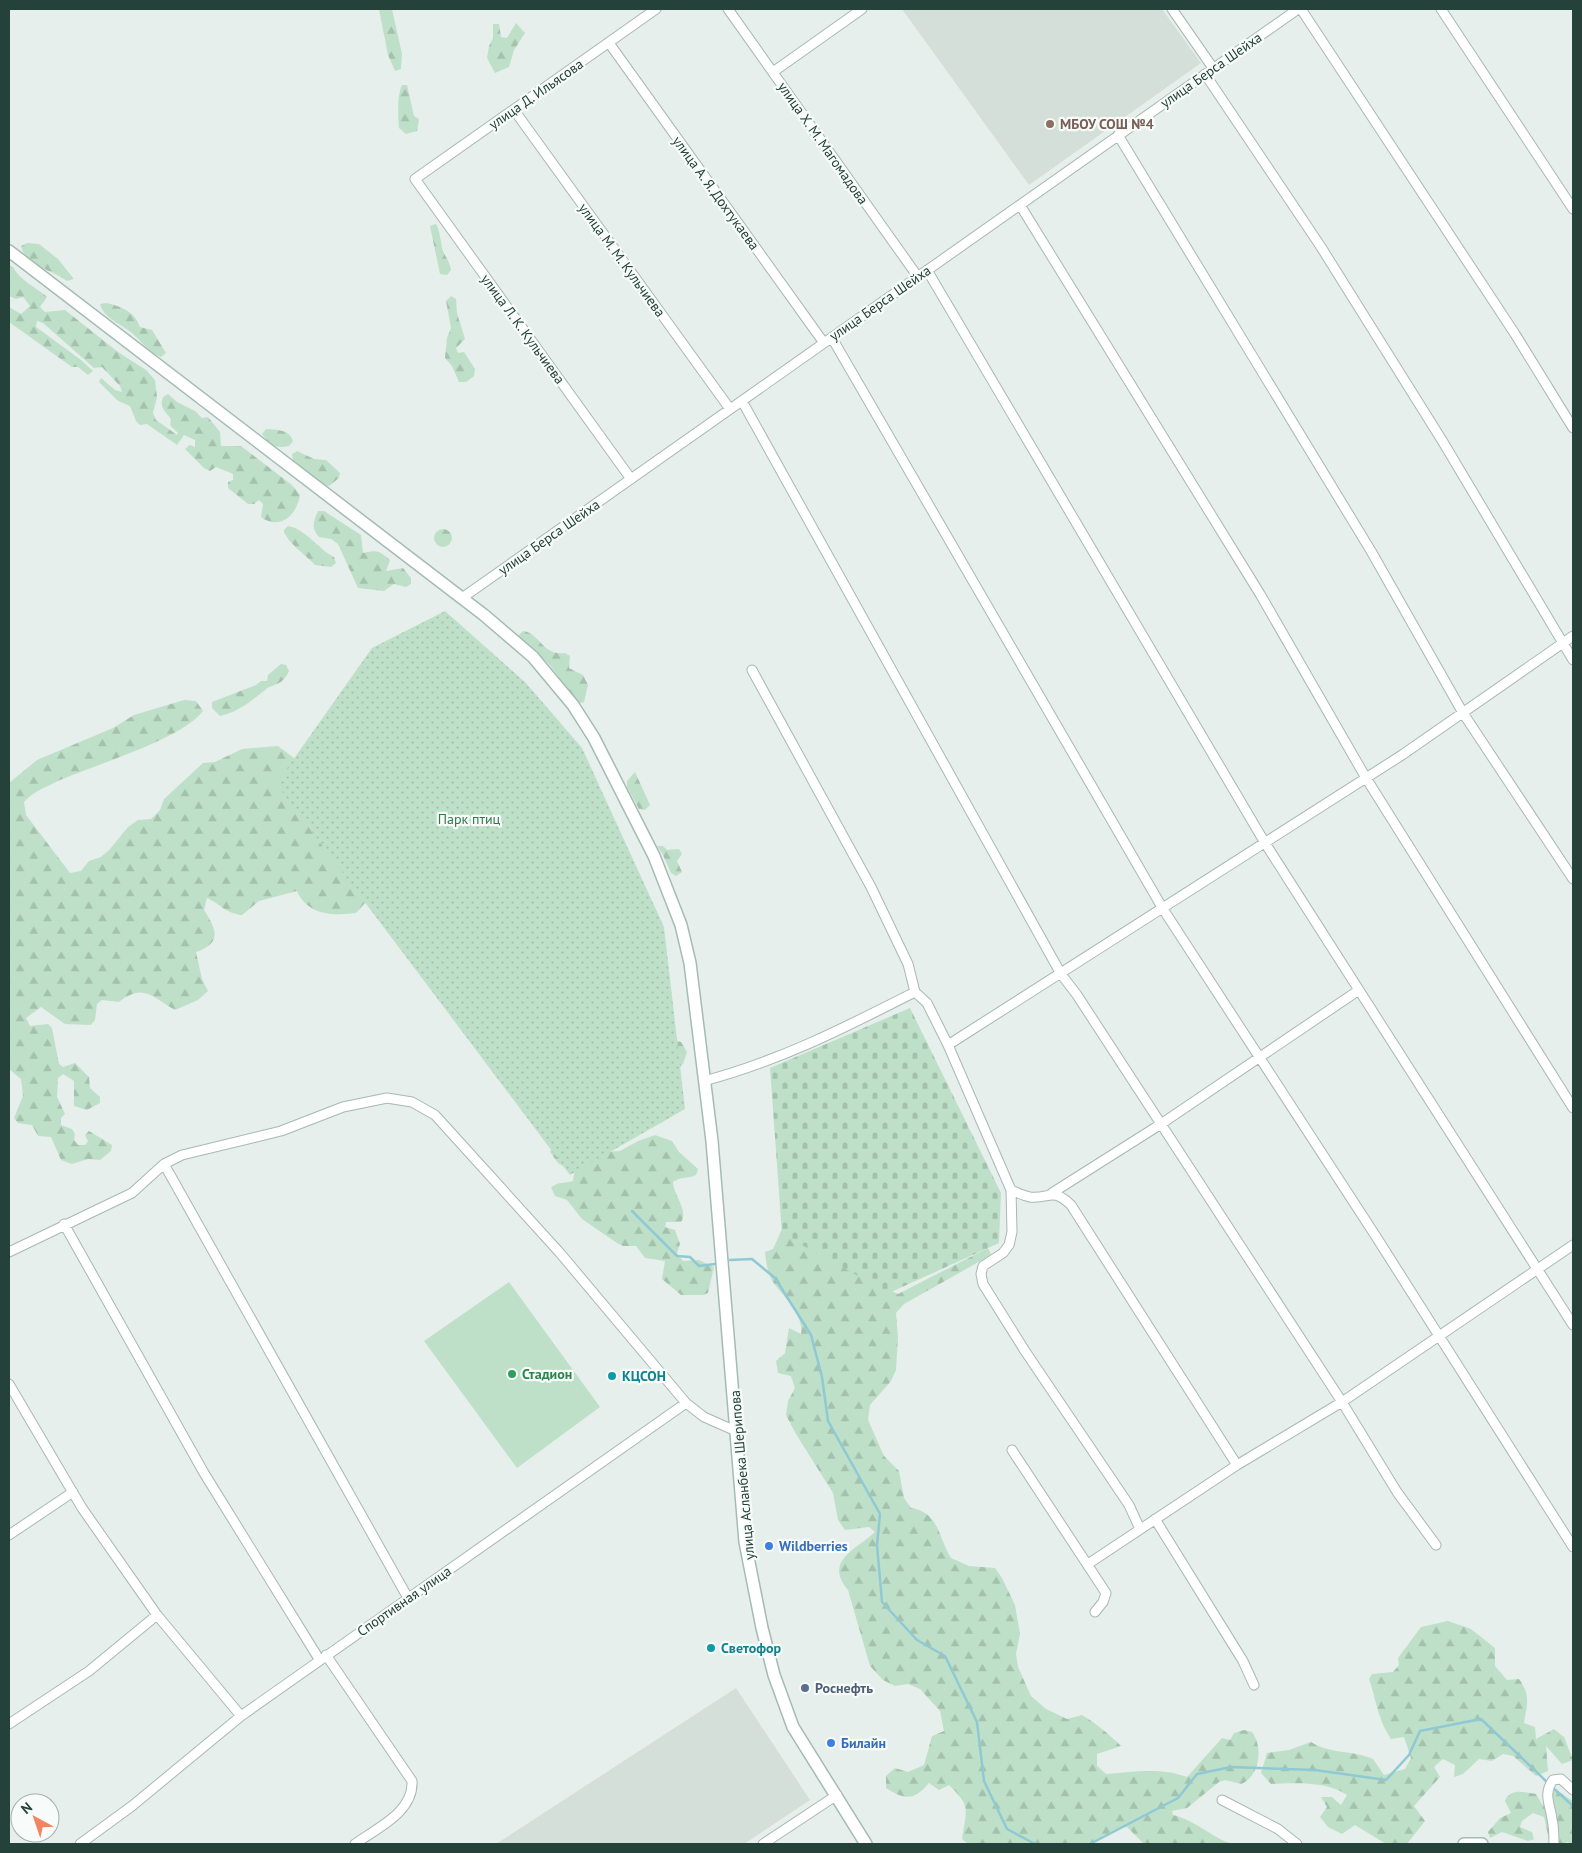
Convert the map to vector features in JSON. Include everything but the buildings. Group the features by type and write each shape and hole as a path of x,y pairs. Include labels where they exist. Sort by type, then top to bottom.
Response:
{"main road":[{"name":"улица Асланбека Шерипова","path":"9,251 462,598 533,657 573,705 594,738 654,856 681,925 690,963 725,1288 738,1432 745,1542 774,1675 793,1727 866,1844"},
{"path":"1464,1844 1482,1844"}],"street":[{"name":"улица Д. Ильясова","path":"415,179 656,9"},
{"name":"улица Х. М. Магомадова","path":"728,9 918,277"},
{"path":"773,72 862,9"},
{"path":"1172,9 1213,68"},
{"path":"1299,9 1515,334 1573,428"},
{"name":"улица Берса Шейха","path":"462,598 1299,9"},
{"path":"1441,9 1573,208"},
{"name":"улица А. Я. Дохтукаева","path":"609,42 828,340 1163,909 1440,1336 1573,1547"},
{"path":"1205,74 1321,247 1433,425 1573,660"},
{"name":"улица М. М. Кульчиева","path":"514,110 730,409"},
{"path":"1118,135 1371,551 1463,712 1573,879"},
{"name":"улица Л. К. Кульчиева","path":"415,179 631,479"},
{"path":"1020,205 1260,594 1366,778 1573,1108"},
{"path":"927,270 1265,843 1573,1324"},
{"path":"742,401 1061,974 1077,995 1342,1402 1397,1492 1436,1545"},
{"path":"948,1045 1366,778 1573,636"},
{"path":"752,670 871,887 908,964 915,992 927,1003 948,1045 1011,1190 1012,1232 1009,1245 1003,1253 983,1266 980,1274 983,1284 1025,1351 1128,1505 1140,1529"},
{"path":"1011,1190 1030,1197 1052,1193 1160,1124 1359,990"},
{"path":"704,1081 751,1068 810,1045 915,992"},
{"path":"9,1252 132,1193 164,1164 182,1155 281,1131 343,1107 387,1098 412,1102 435,1115 560,1252 686,1403 704,1417 738,1432"},
{"path":"164,1164 408,1598"},
{"path":"1052,1193 1061,1196 1070,1205 1237,1466"},
{"path":"64,1224 204,1473 322,1657 412,1781 411,1797 404,1808 355,1844"},
{"path":"1088,1564 1237,1466 1342,1402 1573,1245"},
{"path":"9,1384 73,1492 157,1615 241,1716"},
{"name":"Спортивная улица","path":"80,1844 132,1806 241,1716 322,1657 686,1403"},
{"path":"1012,1450 1106,1593 1103,1602 1095,1612"},
{"path":"9,1535 73,1492"},
{"path":"1155,1519 1243,1661 1254,1685"},
{"path":"9,1724 89,1671 157,1615"},
{"path":"1554,1844 1547,1794 1548,1787 1553,1780 1561,1779 1573,1790"},
{"path":"763,1844 837,1796"},
{"path":"1222,1800 1278,1829 1298,1844"}],"shaded area":[{"name":"МБОУ СОШ №4","path":"902,9 1162,9 1201,63 1029,185"},
{"path":"736,1688 810,1800 744,1844 496,1844"}],"green space":[{"path":"379,9 392,9 402,54 401,69 395,71 388,55"},
{"path":"516,23 525,33 514,50 509,67 495,73 487,58 489,46 493,38 493,24 499,24 501,37 507,38"},
{"path":"402,85 407,85 414,116 419,119 417,131 406,134 399,128 398,112"},
{"path":"436,224 443,251 451,270 447,275 440,274 430,226"},
{"path":"27,243 39,244 58,259 74,279 67,281 28,259 21,246"},
{"path":"9,265 13,267 23,280 47,297 40,307 45,312 65,310 118,352 146,370 155,380 157,397 153,413 156,420 177,435 178,433 170,425 171,419 162,407 163,397 168,394 177,402 195,411 202,418 208,417 220,432 221,446 241,446 292,485 300,495 291,514 286,519 275,522 261,517 263,504 259,500 254,504 248,504 228,488 228,482 233,480 233,474 216,467 210,471 204,468 185,449 190,445 195,447 195,440 184,435 177,445 147,424 140,425 136,421 130,406 118,401 99,382 101,378 115,390 122,392 120,386 102,367 94,368 43,323 37,321 36,327 93,371 88,375 78,367 72,367 9,322 9,307 21,314 30,306 23,297 16,299 9,296"},
{"path":"451,296 456,299 457,313 465,339 456,348 458,353 464,352 475,369 474,376 466,382 459,382 452,366 445,358 447,338 451,328 446,301"},
{"path":"106,303 127,310 135,317 140,327 152,330 166,353 161,357 156,355 132,333 108,316 100,304"},
{"path":"266,429 286,432 293,441 289,446 280,447 274,445 262,434"},
{"path":"297,451 314,459 326,460 340,473 339,478 329,486 322,485 293,460 292,454"},
{"path":"318,511 324,511 361,535 363,553 374,551 383,554 390,560 386,571 403,568 411,578 411,584 406,587 394,584 384,591 358,588 338,544 331,539 319,537 315,531 314,522"},
{"path":"288,526 301,531 334,557 336,563 331,567 315,565 288,539 284,530"},
{"path":"439,529 447,529 452,534 450,545 439,547 434,542 434,534"},
{"name":"Парк птиц","path":"445,611 525,682 582,748 664,927 685,1109 570,1175 276,784 372,648"},
{"path":"523,631 534,636 551,651 565,653 570,656 569,668 583,675 588,685 584,702 577,704 574,702 551,666 518,636"},
{"path":"281,664 286,665 289,671 283,680 268,688 244,706 220,716 212,708 212,702 256,685 261,681 267,681 268,675"},
{"path":"184,700 196,701 203,711 192,722 157,742 56,782 35,793 24,802 26,815 70,873 81,871 89,861 101,857 128,827 138,820 151,819 160,810 164,799 203,763 215,762 242,749 278,746 669,1039 681,1042 687,1052 683,1064 569,1170 558,1163 550,1152 556,1141 369,906 365,903 356,913 330,914 307,905 297,891 259,901 242,915 227,911 207,898 204,910 212,924 215,935 210,944 196,952 202,979 208,991 198,1000 175,1010 154,997 142,993 135,993 119,1002 102,1000 97,1004 95,1020 91,1025 65,1024 41,1007 26,1018 30,1026 48,1024 52,1028 59,1064 63,1067 75,1063 89,1077 90,1088 100,1097 100,1103 87,1110 74,1106 74,1081 63,1074 58,1078 57,1097 65,1114 61,1118 61,1125 72,1129 75,1134 74,1140 78,1145 85,1145 88,1141 85,1135 89,1131 112,1145 111,1151 100,1160 88,1159 72,1164 61,1160 51,1137 38,1136 32,1125 18,1123 14,1118 23,1096 21,1079 9,1069 9,783 37,760 113,728 134,715"},
{"path":"635,772 650,805 645,810 639,809 627,787 627,781"},
{"path":"657,846 663,846 667,850 679,849 682,854 677,861 682,872 676,876 671,873"},
{"path":"910,1008 1001,1193 999,1243 889,1293 782,1234 770,1068"},
{"path":"655,1135 672,1141 679,1152 698,1169 696,1175 673,1182 675,1192 682,1207 683,1217 681,1222 666,1222 665,1227 675,1230 680,1244 677,1253 683,1261 699,1260 714,1267 708,1293 703,1295 681,1295 662,1279 665,1261 645,1258 636,1246 623,1246 617,1243 582,1219 567,1200 555,1196 551,1187 573,1181 575,1167 603,1152 620,1151 638,1141"},
{"path":"788,1216 878,1285 898,1294 988,1248 991,1254 984,1259 904,1304 896,1313 898,1337 896,1370 891,1381 870,1405 868,1420 884,1456 899,1471 904,1498 911,1508 920,1510 933,1520 951,1558 969,1566 995,1568 1002,1578 1015,1605 1020,1634 1016,1654 1018,1667 1031,1696 1046,1709 1067,1719 1082,1715 1103,1729 1121,1746 1097,1754 1097,1766 1106,1774 1157,1771 1187,1777 1222,1738 1230,1740 1234,1733 1244,1730 1252,1732 1256,1739 1259,1754 1256,1769 1247,1780 1241,1784 1225,1780 1219,1782 1187,1808 1172,1811 1173,1815 1181,1817 1232,1844 1144,1844 1127,1827 1116,1829 1089,1844 968,1844 962,1839 966,1809 961,1799 949,1785 939,1790 929,1783 919,1793 909,1797 899,1795 886,1788 886,1776 895,1768 908,1772 924,1765 932,1736 944,1731 940,1711 920,1689 908,1684 895,1686 883,1680 870,1666 848,1590 841,1580 839,1571 845,1556 875,1532 869,1527 845,1530 838,1520 833,1493 786,1415 788,1401 795,1388 791,1376 778,1373 776,1361 785,1353 789,1328 801,1334 801,1327 797,1314 769,1274 765,1252 773,1249"},
{"name":"Стадион","path":"509,1282 600,1407 517,1468 424,1341"},
{"path":"1448,1621 1471,1629 1495,1648 1495,1666 1507,1680 1519,1679 1527,1695 1524,1723 1535,1727 1536,1739 1554,1729 1564,1737 1573,1760 1562,1764 1546,1746 1548,1771 1536,1776 1513,1756 1503,1754 1492,1761 1479,1759 1463,1774 1454,1777 1455,1765 1443,1759 1434,1767 1440,1777 1414,1806 1425,1821 1407,1844 1386,1844 1355,1825 1342,1834 1328,1827 1320,1817 1327,1807 1321,1797 1332,1797 1341,1805 1347,1795 1339,1790 1320,1785 1300,1783 1271,1784 1261,1773 1267,1753 1289,1750 1311,1742 1325,1748 1373,1759 1384,1775 1405,1769 1411,1758 1404,1737 1391,1739 1380,1717 1369,1679 1372,1674 1393,1672 1399,1665 1398,1658 1421,1627"},
{"path":"1556,1790 1573,1801 1573,1844 1567,1842 1563,1844 1550,1844 1544,1817 1533,1813 1522,1821 1520,1827 1532,1832 1534,1839 1528,1841 1502,1832 1490,1838 1488,1832 1500,1818 1511,1813 1505,1801 1510,1794 1527,1792 1536,1794 1547,1808 1551,1794"}],"waterway":[{"path":"632,1211 677,1256 690,1257 699,1266 715,1264"},
{"path":"730,1260 752,1259 775,1278 811,1335 822,1377 828,1421 880,1514 877,1545 882,1602 917,1640 945,1656 977,1722 984,1781 1007,1829 1035,1844"},
{"path":"1090,1844 1178,1798 1197,1774 1231,1767 1315,1770 1386,1780 1409,1755 1420,1731 1481,1719 1548,1783"},
{"path":"1552,1787 1573,1806"}],"place":[{"name":"МБОУ СОШ №4","path":"1050,124"},
{"name":"Стадион","path":"512,1374"},
{"name":"КЦСОН","path":"612,1376"},
{"name":"Wildberries","path":"769,1546"},
{"name":"Светофор","path":"711,1648"},
{"name":"Роснефть","path":"805,1688"},
{"name":"Билайн","path":"831,1743"}]}
